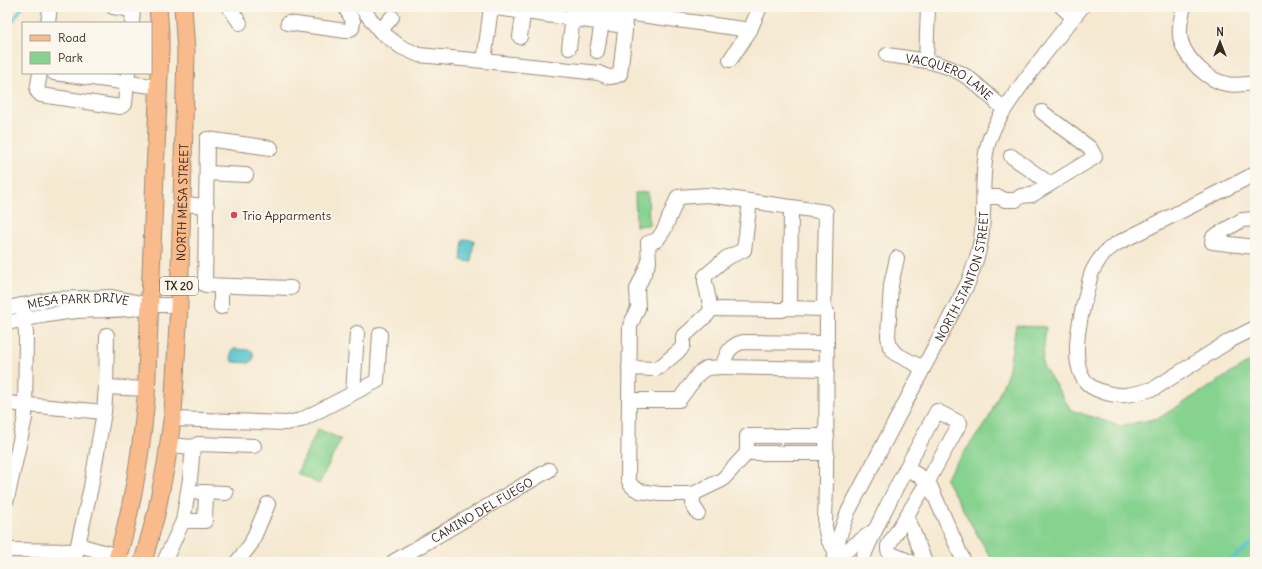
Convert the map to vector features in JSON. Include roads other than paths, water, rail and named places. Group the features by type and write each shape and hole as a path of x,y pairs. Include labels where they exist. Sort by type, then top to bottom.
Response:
{"main road":[{"name":"TX 20","path":"122,560 142,442 146,389 160,32 158,7"},
{"name":"NORTH MESA STREET","path":"143,562 156,514 169,445 172,419 179,305 182,204 186,52 183,7"}],"street":[{"path":"48,22 50,7"},
{"path":"113,7 133,10 132,22"},
{"path":"229,7 240,23"},
{"path":"288,23 346,31 352,28 353,21 344,7"},
{"path":"361,7 380,31 400,47 419,55 599,73 609,78 620,74 624,15"},
{"path":"484,61 490,7 574,13 602,23 624,15"},
{"path":"583,7 624,15 750,30"},
{"path":"730,60 750,30 760,7"},
{"path":"926,61 928,7"},
{"path":"1062,7 1078,12"},
{"path":"1184,7 1180,22 1181,41 1191,60 1209,77 1226,84 1242,85 1255,82"},
{"path":"520,37 523,9"},
{"name":"NORTH STANTON STREET","path":"839,557 841,530 848,512 968,283 976,262 982,230 984,169 987,146 994,127 1004,109 1078,12"},
{"path":"569,48 574,13"},
{"path":"380,31 392,17"},
{"path":"597,51 602,23"},
{"name":"VACQUERO LANE","path":"887,55 926,61 948,67 967,77 1004,109"},
{"path":"40,74 37,91 41,95 120,107 126,104 127,78"},
{"path":"69,74 127,78 158,87"},
{"path":"984,196 999,197 1005,200 1016,200 1021,196 1032,195 1095,157 1090,148 1042,112"},
{"path":"271,148 207,139 206,285 291,288"},
{"path":"1011,156 1050,184"},
{"path":"207,173 246,175"},
{"path":"1255,174 1116,244 1104,254 1092,273 1080,320 1077,340 1078,358 1081,372 1086,382 1094,389 1124,395 1142,392 1155,388 1231,340 1255,328"},
{"path":"827,436 747,436 747,453 722,480 693,494 660,494 640,491 630,484 628,478 630,326 638,308 637,289 649,262 648,243 657,240 664,230 678,197 708,195 826,212 824,309 827,312 827,343 827,369 827,436 827,453 825,527 828,540 839,557 875,530"},
{"path":"629,368 655,369 660,367 681,349 683,345 683,337 708,314 711,309 705,282 706,276 726,258 744,250 750,201"},
{"path":"182,204 206,206"},
{"path":"790,308 791,207"},
{"path":"1255,219 1242,220 1213,237 1212,242 1255,247"},
{"path":"897,258 891,293 888,336 890,347 896,354 923,368"},
{"path":"221,286 221,307"},
{"name":"MESA PARK DRIVE","path":"7,323 23,312 53,299 112,297 150,305 179,305"},
{"name":"MESA PARK DRIVE","path":"7,308 23,312"},
{"path":"711,309 824,309"},
{"path":"7,499 25,418 26,334 23,312"},
{"path":"353,394 357,334"},
{"path":"172,419 286,424 301,420 377,381 380,334"},
{"path":"76,552 91,487 104,412 107,335"},
{"path":"722,367 729,349 735,344 743,342 827,343"},
{"path":"629,400 679,400 699,373 707,368 827,369"},
{"path":"106,388 146,389"},
{"path":"7,403 104,412"},
{"path":"861,562 906,468 937,411 960,423 928,481 888,546 890,553 918,562"},
{"path":"164,562 183,521 193,448 198,444 254,446"},
{"path":"169,445 193,448"},
{"path":"747,453 827,453"},
{"path":"906,468 928,481 964,562"},
{"name":"CAMINO DEL FUEGO","path":"393,562 549,470"},
{"path":"188,492 226,493"},
{"path":"183,521 205,521 206,492"},
{"path":"693,494 693,506 698,513"},
{"path":"237,562 251,544 268,504"},
{"path":"907,516 918,562"},
{"path":"7,550 76,552 122,560"}],"water":[{"path":"463,239 474,240 471,262 461,260"},
{"path":"234,349 250,350 253,352 253,360 250,363 233,362 231,359 231,351"}],"waterway":[{"path":"7,30 22,7"},
{"path":"1228,562 1255,541"}],"place":[{"name":"Trio Apparments","path":"234,215"}]}
